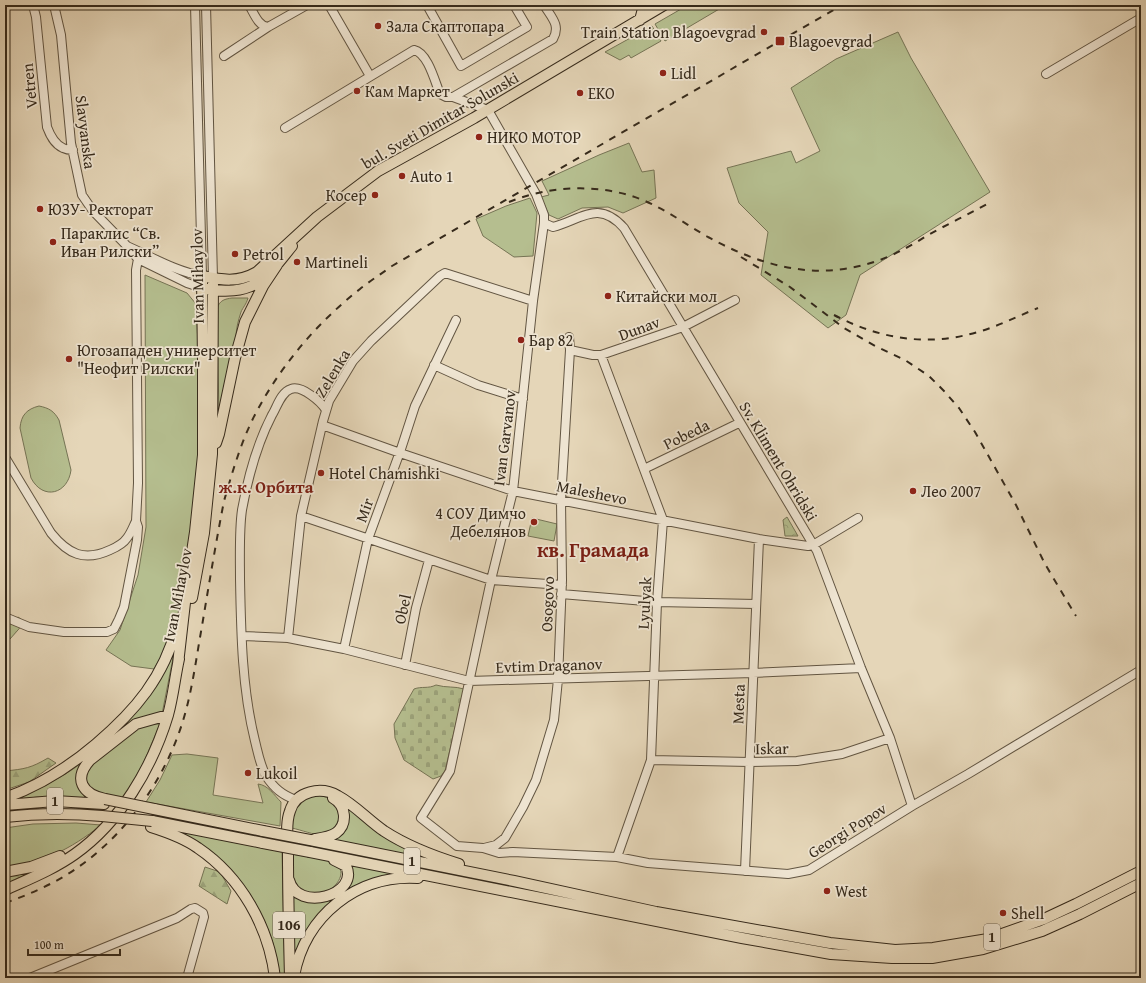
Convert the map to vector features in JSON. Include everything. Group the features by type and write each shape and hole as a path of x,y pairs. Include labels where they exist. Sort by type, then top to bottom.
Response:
{"main road":[{"path":"640,20 644,5"},
{"name":"bul. Sveti Dimitar Solunski","path":"202,276 234,280 251,276 317,217 378,171 488,110 661,6"},
{"name":"bul. Sveti Dimitar Solunski","path":"202,288 213,290 244,289 260,282 277,265 317,217"},
{"path":"212,454 219,434 235,358 245,322 263,286 277,265"},
{"name":"Ivan Mihaylov","path":"178,664 195,532 203,455 202,276"},
{"name":"Ivan Mihaylov","path":"100,832 125,802 143,773 157,745 168,715 188,621 204,533 212,454 213,278"},
{"path":"5,798 50,778 81,757 118,726 138,704 156,678 170,650 187,586"},
{"path":"105,802 90,795 83,786 81,775 86,765 130,727 168,715"},
{"path":"310,840 331,836 337,832 344,822 341,804 321,791"},
{"path":"296,800 307,793 321,791 332,793 385,831 409,845 436,857 514,881"},
{"name":"106","path":"290,978 288,820 291,807 296,800"},
{"name":"1","path":"5,805 55,801 105,802 154,809 514,881 656,912 830,943 895,950 933,948 988,939 1050,916 1141,870"},
{"name":"1","path":"5,817 49,814 102,816 151,824 263,843 742,938 831,954 900,958 932,958 983,949 1042,931 1141,884"},
{"path":"151,824 198,848 219,866 242,892 265,935 275,978"},
{"path":"5,872 32,867 72,852 100,832"},
{"path":"5,890 36,876 64,860 85,846 100,832"},
{"path":"288,872 289,882 292,888 298,893 317,898 327,897 340,889 347,876 348,872 346,866 340,862 310,852"},
{"path":"294,978 296,966 302,949 321,918 344,897 379,881 408,878 512,892"}],"street":[{"name":"Vetren","path":"33,5 36,16 47,127 54,141 63,149 73,150"},
{"name":"Slavyanska","path":"54,5 61,35 73,150 79,185 85,200 93,211 127,246 140,256 187,283 202,288"},
{"name":"Ivan Mihaylov","path":"195,5 202,276"},
{"name":"Ivan Mihaylov","path":"206,5 213,278"},
{"path":"249,5 260,24 264,27 268,27"},
{"path":"224,56 268,27 307,5"},
{"path":"329,5 370,76"},
{"path":"427,5 461,66 527,27 514,5"},
{"path":"453,97 553,39 557,32 556,25 544,5"},
{"path":"1046,74 1141,18"},
{"path":"285,128 414,50 419,51 424,56 440,94 446,97 453,97 488,110"},
{"name":"Ivan Garvanov","path":"421,818 450,771 491,580 513,490 533,301 544,223 544,215 536,194 488,110"},
{"name":"Sv. Kliment Ohridski","path":"544,223 551,227 588,214 599,212 612,217 624,228 817,551 861,668 890,738 912,806"},
{"name":"Slavyanska","path":"140,256 190,274 202,276"},
{"path":"5,617 29,627 64,632 107,632 114,629 124,607 137,540 138,527 136,521 138,475 136,270 140,256"},
{"name":"Zelenka","path":"288,638 300,516 329,401 351,363 399,314 445,273 533,301"},
{"name":"Dunav","path":"570,350 593,355 601,355 682,327 735,300"},
{"name":"Mir","path":"344,649 368,539 415,406 456,320"},
{"name":"Osogovo","path":"505,838 523,807 536,780 554,720 558,679 562,585 561,500 570,350 569,337"},
{"name":"Lyulyak","path":"601,355 663,520 657,602 651,760 617,857"},
{"path":"434,365 478,385 523,399"},
{"path":"296,800 284,796 266,776 261,764 248,710 242,636 240,559 242,511 257,448 266,425 284,394 290,389 297,389 322,404 326,410"},
{"name":"Pobeda","path":"644,469 740,423"},
{"name":"Maleshevo","path":"322,424 399,453 513,490 759,538 808,546 813,545"},
{"path":"5,457 51,533 70,551 86,556 99,555 122,543 127,538 136,521"},
{"path":"300,516 491,580 562,585"},
{"path":"813,545 858,518"},
{"name":"Mesta","path":"745,871 759,538"},
{"name":"Obel","path":"405,664 416,608 429,560"},
{"path":"561,594 657,602 756,604"},
{"name":"Evtim Draganov","path":"242,636 288,638 344,649 469,681 753,673 861,668"},
{"name":"Georgi Popov","path":"421,818 457,846 483,848 499,853 513,852 617,857 648,863 788,874 809,870 912,806 1141,670"},
{"name":"Iskar","path":"651,760 750,762 797,761 842,754 890,738"},
{"path":"483,848 496,845 505,838 513,852"},
{"path":"30,978 177,918 195,908 202,913 204,917 187,978"}],"green space":[{"path":"688,5 726,5 665,41 655,24"},
{"path":"652,26 661,41 631,58 629,55 620,60 605,52"},
{"path":"898,32 911,58 990,192 860,275 846,315 828,328 761,275 768,232 739,203 727,168 791,151 796,163 820,151 791,88 836,59"},
{"path":"629,143 642,172 654,170 656,198 623,213 608,207 582,208 558,219 549,215 541,197 549,195 542,181"},
{"path":"530,198 537,213 533,256 514,257 483,236 476,219 506,206"},
{"path":"145,275 187,293 196,304 199,365 199,445 194,517 178,620 166,648 154,669 131,666 106,650 120,630 138,575 146,527"},
{"path":"232,298 248,298 238,322 219,417 217,308 223,300"},
{"path":"39,406 51,410 59,420 71,470 65,485 54,492 42,490 31,478 20,428 25,413"},
{"path":"787,517 798,536 785,536 783,520"},
{"path":"532,518 557,524 554,541 528,536"},
{"path":"18,617 25,622 10,639 5,641 5,627"},
{"path":"172,654 173,658 162,714 156,716 82,764 84,798 37,797 5,802 64,775 99,749 121,729 138,708"},
{"path":"436,685 464,689 445,771 441,776 433,779 404,760 395,738 394,724 414,689"},
{"path":"148,724 160,724 143,764 123,799 95,795 84,782 85,771 132,729"},
{"path":"187,754 218,758 213,795 263,803 258,784 268,788 281,802 280,826 146,802 160,780 172,755"},
{"path":"48,758 56,763 29,782 5,790 5,771 28,768"},
{"path":"320,795 329,798 336,804 339,819 335,828 327,834 322,835 292,828 294,815 298,805 307,798"},
{"path":"346,807 434,860 332,840 342,833 347,827 348,819"},
{"path":"76,823 101,825 90,834 56,854 32,863 5,869 5,828 33,824"},
{"path":"174,830 282,852 285,978 278,978 273,943 264,920 250,894 231,870"},
{"path":"292,854 332,862 340,869 340,878 333,887 324,893 312,894 301,891 292,883"},
{"path":"349,863 404,873 354,887 339,896 292,957 292,895 313,902 327,899 338,890 352,873"},
{"path":"45,866 9,884 5,885 5,875"},
{"path":"205,867 220,872 231,891 227,904 199,886"}],"railway":[{"path":"5,903 49,885 63,877 102,848 136,811 163,769 182,724 194,676 224,501 238,454 252,420 268,392 290,360 316,329 364,286 392,266 842,5"},
{"path":"509,202 525,196 559,189 577,188 612,191 645,201 708,237 740,253 791,268 826,271 860,266 890,256 989,203"},
{"path":"741,257 790,287 844,328 875,346 905,360 929,376 944,391 959,408 975,432 1016,505 1045,564 1076,616"},
{"path":"834,315 869,330 886,335 922,340 959,337 986,330 1038,308"}],"place":[{"name":"Зала Скаптопара","path":"378,26"},
{"name":"Train Station Blagoevgrad","path":"764,32"},
{"name":"Blagoevgrad","path":"780,41"},
{"name":"Lidl","path":"663,73"},
{"name":"Кам Маркет","path":"357,91"},
{"name":"EKO","path":"580,93"},
{"name":"НИКО МОТОР","path":"479,137"},
{"name":"Auto 1","path":"402,176"},
{"name":"Косер","path":"375,195"},
{"name":"ЮЗУ- Ректорат","path":"40,209"},
{"name":"Параклис “Св. Иван Рилски”","path":"53,242"},
{"name":"Petrol","path":"235,254"},
{"name":"Martineli","path":"297,262"},
{"name":"Китайски мол","path":"608,296"},
{"name":"Бар 82","path":"521,340"},
{"name":"Югозападен университет \"Неофит Рилски\"","path":"69,359"},
{"name":"Hotel Chamishki","path":"321,473"},
{"name":"Лео 2007","path":"913,491"},
{"name":"4 СОУ Димчо Дебелянов","path":"534,522"},
{"name":"Lukoil","path":"248,773"},
{"name":"West","path":"827,891"},
{"name":"Shell","path":"1003,913"}],"district":[{"name":"ж.к. Орбита","path":"266,487"},
{"name":"кв. Грамада","path":"593,550"}]}
